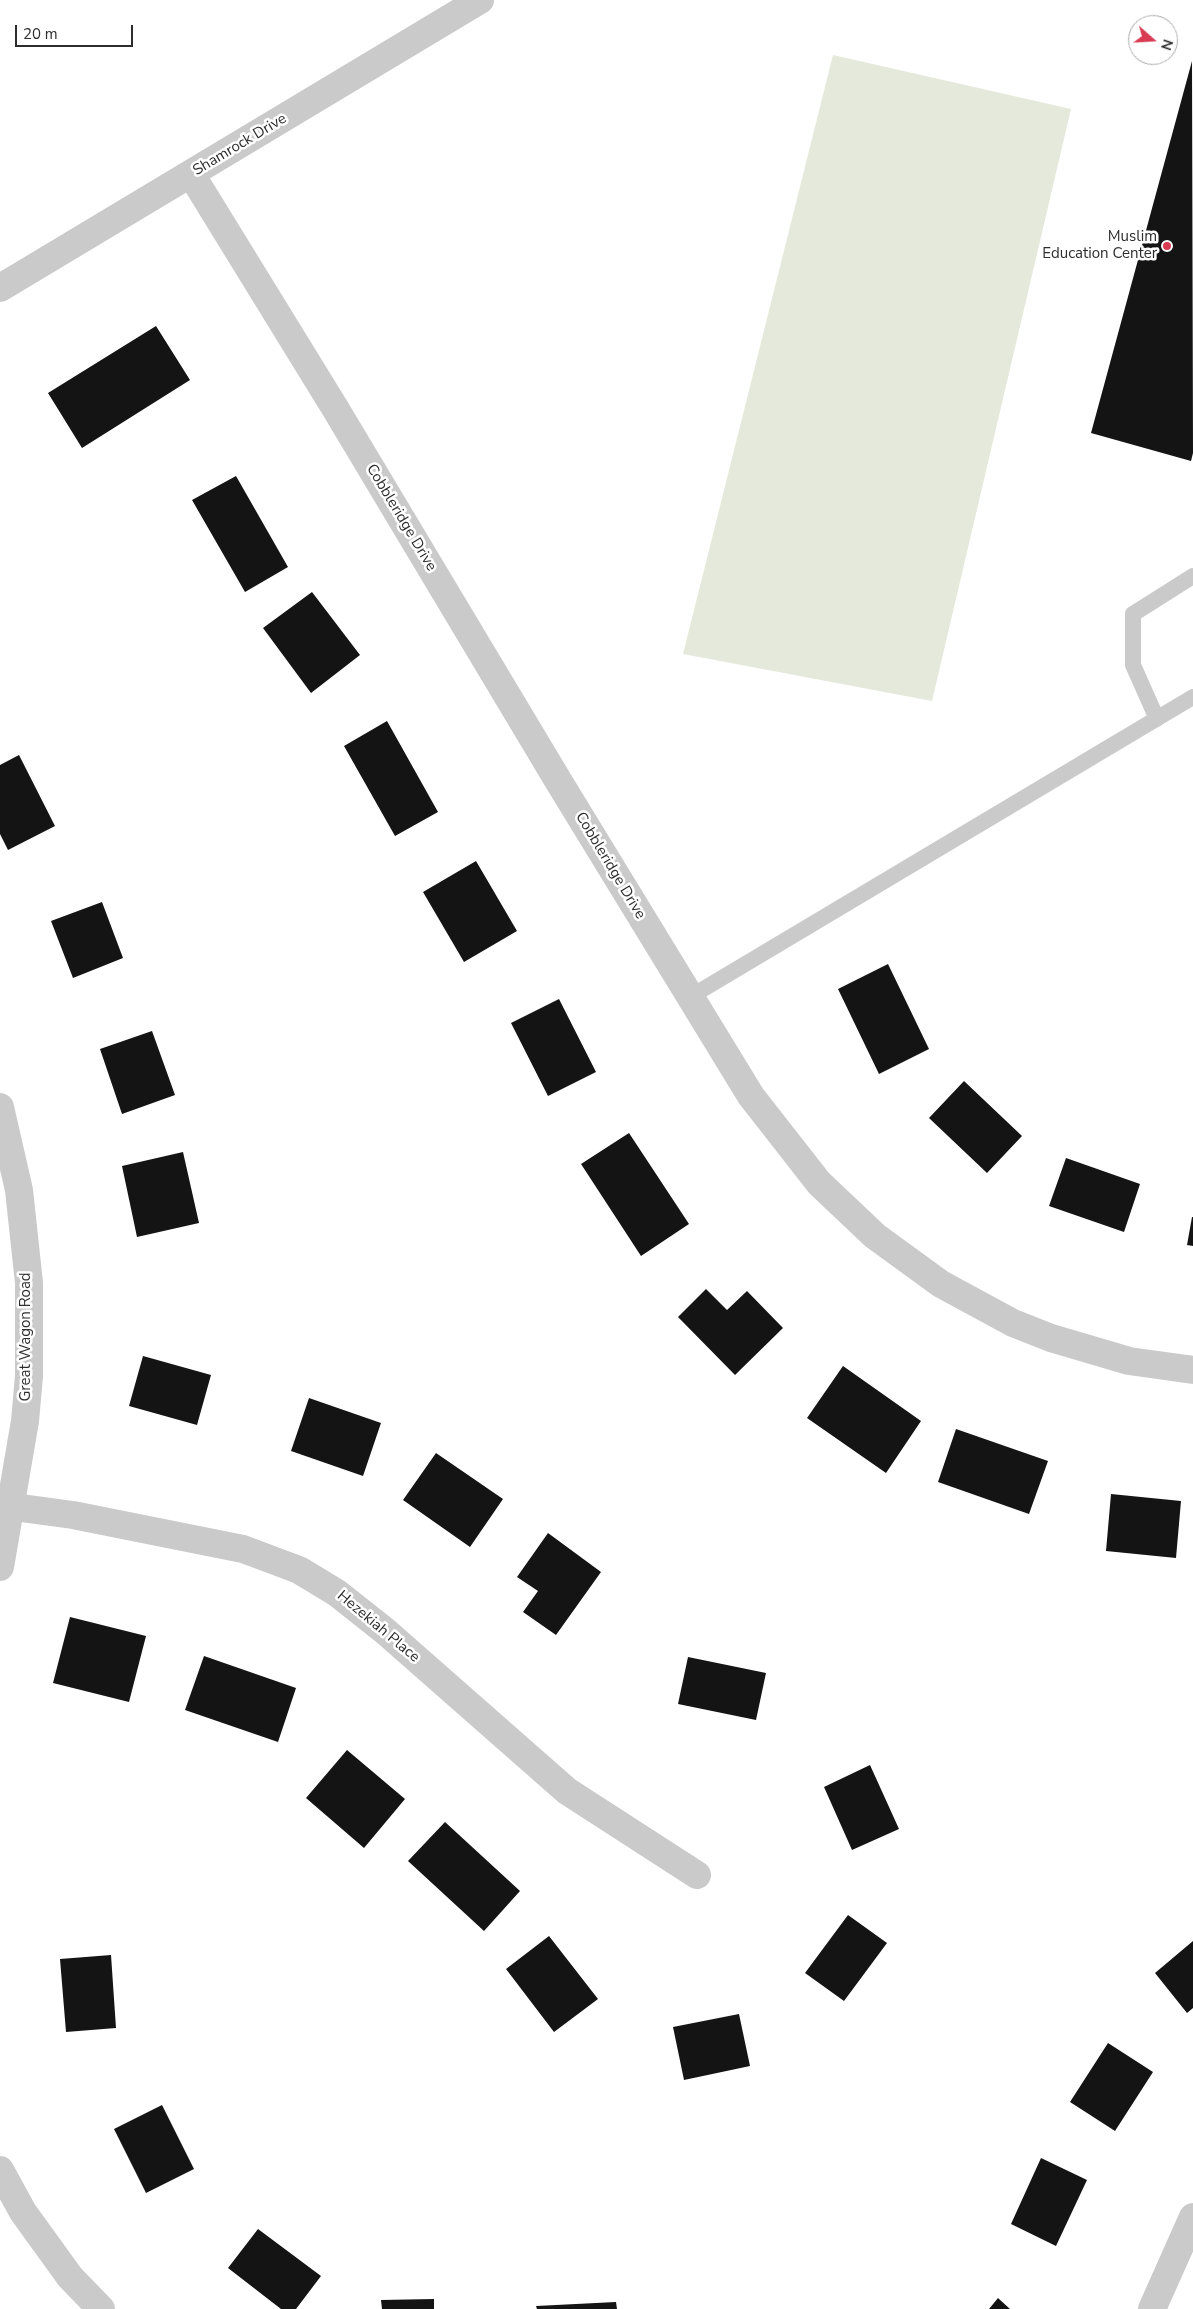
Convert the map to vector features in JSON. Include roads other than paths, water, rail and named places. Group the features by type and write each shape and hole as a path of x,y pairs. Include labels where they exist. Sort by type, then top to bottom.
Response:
{"street":[{"name":"Shamrock Drive","path":"0,288 480,0"},
{"name":"Cobbleridge Drive","path":"191,174 335,408 751,1096 819,1183 875,1236 941,1284 1013,1323 1051,1338 1129,1361 1193,1370"},
{"name":"Great Wagon Road","path":"0,1107 18,1190 29,1283 28,1385 25,1422 5,1506 0,1566"},
{"name":"Hezekiah Place","path":"5,1506 73,1515 243,1549 298,1570 338,1593 385,1631 567,1790 697,1875"},
{"path":"0,2170 23,2212 65,2270 102,2309"},
{"path":"1152,2309 1193,2217"}],"lane":[{"path":"1157,719 1133,665 1134,614 1193,576"},
{"path":"690,997 1193,697"}],"place":[{"name":"Muslim Education Center","path":"1167,246"}]}
